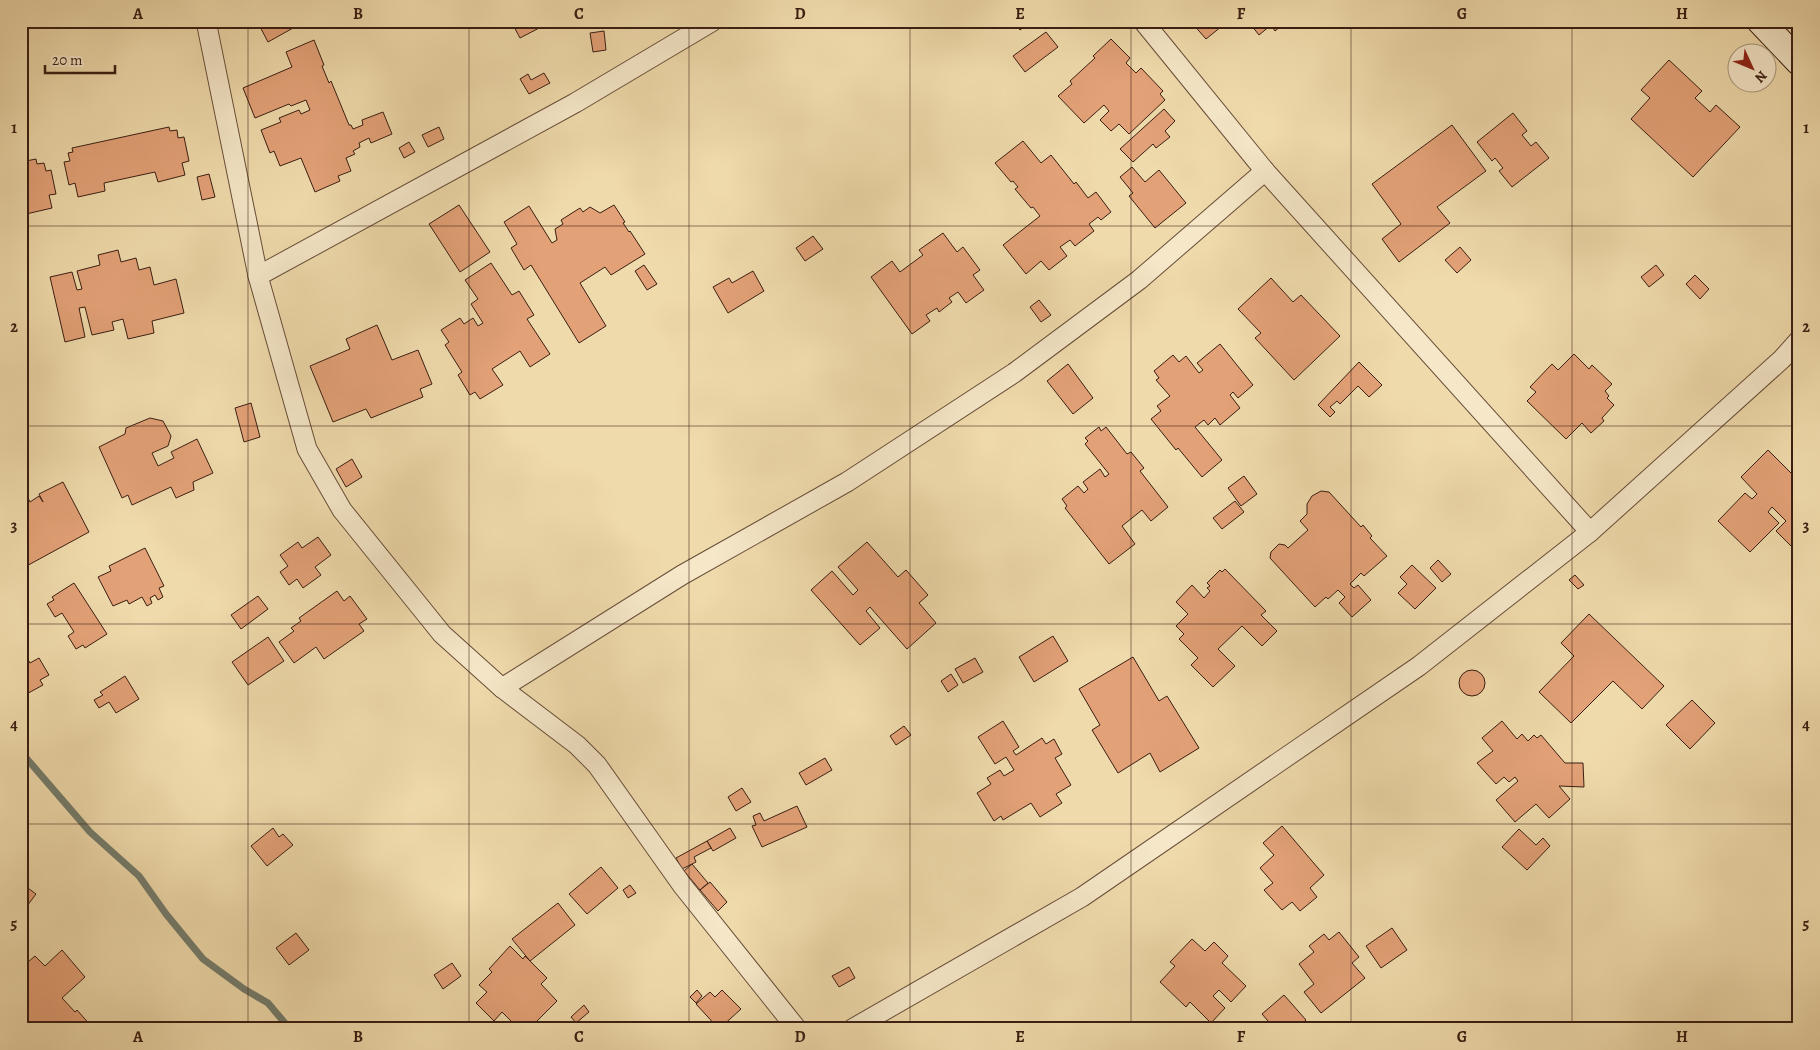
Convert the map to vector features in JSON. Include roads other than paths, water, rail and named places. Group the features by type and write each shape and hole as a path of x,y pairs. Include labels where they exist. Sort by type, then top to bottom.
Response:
{"street":[{"path":"206,21 258,276 307,449 342,510 442,634 502,688 577,746 597,765 682,884 796,1029"},
{"path":"258,276 575,103 713,21"},
{"path":"1143,21 1265,171 1590,532"},
{"path":"1760,21 1799,62"},
{"path":"502,688 682,575 847,482 1014,373 1139,280 1265,171"},
{"path":"852,1029 1040,922 1121,871 1419,666 1590,532 1782,359 1799,340"}],"waterway":[{"path":"21,752 90,832 139,876 166,914 203,959 244,989 268,1003 290,1029"}]}
